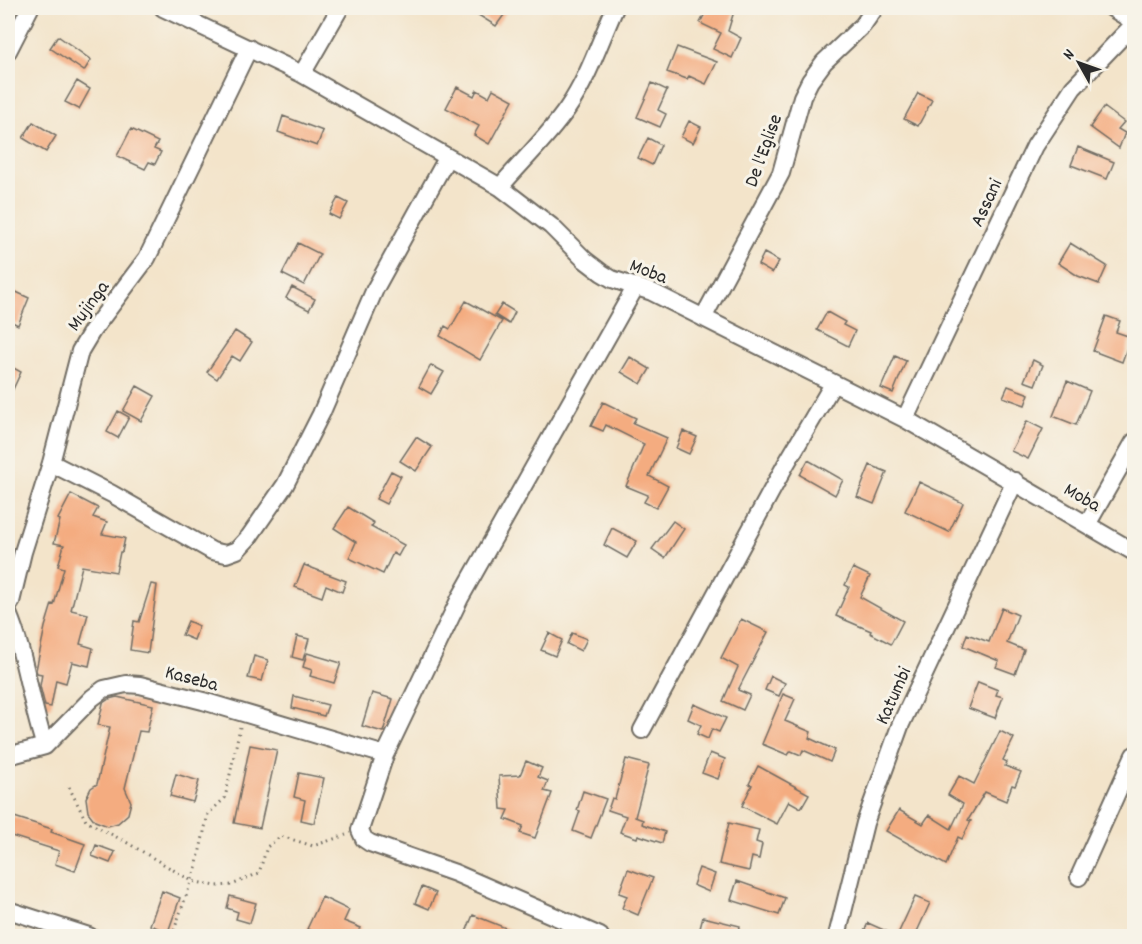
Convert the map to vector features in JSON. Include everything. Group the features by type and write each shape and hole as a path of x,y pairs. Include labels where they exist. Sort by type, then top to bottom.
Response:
{"street":[{"path":"8,51 30,8"},
{"name":"Moba","path":"163,8 302,74 500,187 551,226 585,260 612,279 636,286 703,318 905,419 1088,523 1134,552"},
{"path":"302,74 340,8"},
{"path":"500,187 546,137 568,108 586,75 615,8"},
{"name":"De l'Eglise","path":"703,318 781,173 802,98 810,81 824,62 863,24 874,8"},
{"path":"1112,8 1134,23"},
{"name":"Assani","path":"905,419 1035,146 1073,88 1134,23"},
{"name":"Mujinga","path":"8,606 51,463 80,351 92,331 147,258 249,48"},
{"path":"51,463 112,494 212,551 226,554 237,550 249,537 285,485 321,414 375,289 447,158"},
{"path":"600,936 455,873 370,843 364,839 360,830 385,755 460,598 636,286"},
{"path":"642,730 786,464 833,384"},
{"path":"1088,523 1134,442"},
{"name":"Katumbi","path":"837,936 865,823 900,726 1015,481"},
{"path":"8,613 22,654 36,718 45,746 8,756"},
{"name":"Kaseba","path":"45,746 92,698 104,689 115,685 140,685 385,755"},
{"path":"1079,877 1134,755"},
{"path":"8,910 89,936"}],"path":[{"path":"172,936 192,881 208,814 225,798 243,713"},
{"path":"69,787 86,821 192,881 216,886 232,885 259,873 267,847 281,836 313,846 360,830"}],"building":[{"path":"467,8 509,8 496,26"},
{"path":"708,8 735,8 728,31 741,38 732,58 713,49 721,33 700,23"},
{"path":"58,36 91,60 84,71 50,48"},
{"path":"677,47 717,62 706,84 689,76 687,79 667,72"},
{"path":"77,81 90,89 79,109 65,102"},
{"path":"652,83 667,90 658,110 666,114 660,127 637,117"},
{"path":"457,87 474,96 477,90 489,97 493,89 513,100 489,144 474,135 479,126 446,108"},
{"path":"918,93 932,100 918,126 904,119"},
{"path":"1104,107 1124,122 1118,129 1125,133 1119,148 1090,127"},
{"path":"283,116 323,131 317,146 278,132"},
{"path":"689,121 701,127 693,143 681,137"},
{"path":"33,122 56,136 46,152 23,138"},
{"path":"131,129 158,142 154,149 161,152 155,164 149,162 145,169 117,156"},
{"path":"648,138 661,145 652,165 638,158"},
{"path":"1078,147 1114,162 1107,179 1071,165"},
{"path":"338,198 348,203 339,219 329,214"},
{"path":"298,243 320,254 304,285 282,274"},
{"path":"1070,243 1107,266 1099,284 1078,276 1058,263"},
{"path":"764,253 779,261 772,273 758,265"},
{"path":"292,287 315,299 309,310 286,298"},
{"path":"12,290 29,298 18,325 8,320 8,300"},
{"path":"466,301 502,321 480,360 440,336 445,326 450,329"},
{"path":"502,304 515,312 509,324 495,315"},
{"path":"827,312 845,322 843,325 855,331 848,346 817,330"},
{"path":"1106,316 1120,321 1116,332 1131,337 1122,362 1093,351"},
{"path":"235,331 252,342 240,361 232,356 217,379 207,372"},
{"path":"895,356 906,361 893,393 881,388"},
{"path":"630,357 650,369 641,384 621,372"},
{"path":"1033,360 1043,365 1035,385 1024,381"},
{"path":"8,365 21,372 8,400"},
{"path":"431,365 444,372 431,394 419,387"},
{"path":"1067,381 1090,391 1076,425 1053,416"},
{"path":"137,386 155,396 141,421 123,411"},
{"path":"1008,386 1029,394 1025,405 1003,397"},
{"path":"603,402 636,418 633,423 667,438 649,476 668,486 656,508 644,502 648,495 626,486 644,444 606,425 603,431 591,426"},
{"path":"118,411 129,417 118,438 107,432"},
{"path":"1027,421 1043,429 1028,459 1011,451"},
{"path":"683,431 697,437 689,454 676,448"},
{"path":"416,437 432,447 416,471 400,461"},
{"path":"808,460 843,480 835,495 800,475"},
{"path":"870,465 887,472 874,504 857,497"},
{"path":"391,471 401,476 386,504 376,499"},
{"path":"919,482 963,503 949,532 905,511"},
{"path":"71,494 98,508 93,517 107,522 102,534 125,538 116,572 82,566 71,610 88,614 80,644 93,648 89,666 72,662 66,683 56,680 51,707 45,706 40,686 42,674 37,673 36,670 45,627 52,604 54,605 64,568 58,566 64,545 54,543 60,520 58,519"},
{"path":"348,507 374,523 371,527 404,545 398,556 393,553 383,574 349,558 356,542 334,528"},
{"path":"673,521 684,529 665,558 652,549"},
{"path":"612,528 637,541 627,558 604,545"},
{"path":"304,565 346,581 342,592 326,585 322,597 295,587"},
{"path":"853,568 870,576 860,597 903,621 891,644 870,633 871,631 836,616 849,587 845,585"},
{"path":"151,584 157,585 148,653 130,650 134,621 139,622"},
{"path":"1002,608 1018,615 1007,643 1024,650 1015,674 996,667 999,661 963,646 967,634 989,642"},
{"path":"741,619 768,632 738,690 750,695 743,710 723,701 738,667 721,658"},
{"path":"188,621 199,626 194,640 182,635"},
{"path":"549,633 562,640 555,656 541,650"},
{"path":"572,633 587,639 581,651 567,644"},
{"path":"297,636 309,639 303,660 292,657"},
{"path":"307,653 341,663 334,683 310,676 312,670 303,667"},
{"path":"254,656 268,660 262,681 248,678"},
{"path":"771,676 785,683 779,696 765,690"},
{"path":"978,682 998,690 996,695 1003,697 995,718 968,708"},
{"path":"372,693 393,699 383,732 362,726"},
{"path":"783,694 795,699 785,721 811,732 809,738 835,750 830,762 803,750 801,755 791,751 788,755 762,744"},
{"path":"294,696 328,705 324,716 292,708"},
{"path":"117,697 153,705 147,732 139,731 125,788 131,802 128,814 118,823 108,826 95,821 88,812 86,798 91,788 97,784 110,727 98,725 103,703"},
{"path":"694,704 726,718 719,732 712,729 708,739 697,734 701,725 688,719"},
{"path":"1000,731 1014,738 1003,760 1007,762 1005,766 1021,772 1015,786 1012,785 1006,801 985,792 968,820 971,821 962,839 958,837 946,865 886,831 899,810 923,824 929,815 951,829 963,804 948,795 959,776 974,784"},
{"path":"250,745 277,750 260,828 234,823"},
{"path":"710,753 725,759 718,779 702,773"},
{"path":"626,759 649,765 635,817 643,820 642,824 665,832 662,843 620,832 626,816 608,810 612,798 615,799"},
{"path":"526,761 542,768 538,777 548,781 544,791 552,793 535,838 520,833 523,826 505,819 509,810 501,809 499,776 520,775"},
{"path":"758,766 809,794 801,808 789,801 777,824 742,806"},
{"path":"299,773 324,778 314,823 301,820 305,800 294,797"},
{"path":"176,774 199,781 193,802 170,796"},
{"path":"583,791 606,799 591,838 573,831 580,811 577,810"},
{"path":"8,815 52,829 51,832 85,844 75,871 55,864 59,851 8,835"},
{"path":"729,823 759,830 756,842 762,844 759,859 752,857 749,871 719,864"},
{"path":"96,845 115,852 110,863 92,856"},
{"path":"699,868 715,874 709,892 693,885"},
{"path":"628,869 653,878 638,915 622,908 627,896 619,893"},
{"path":"737,881 785,898 779,915 731,900"},
{"path":"422,887 436,893 429,909 415,903"},
{"path":"162,891 180,898 168,932 150,925"},
{"path":"230,896 256,903 250,923 236,919 238,912 227,908"},
{"path":"322,897 349,910 344,921 361,928 357,936 318,936 320,934 307,929"},
{"path":"915,897 930,903 915,936 897,936"},
{"path":"473,915 526,936 477,936 466,932"},
{"path":"703,917 740,926 738,936 698,936"},
{"path":"868,923 897,936 862,936"}]}
